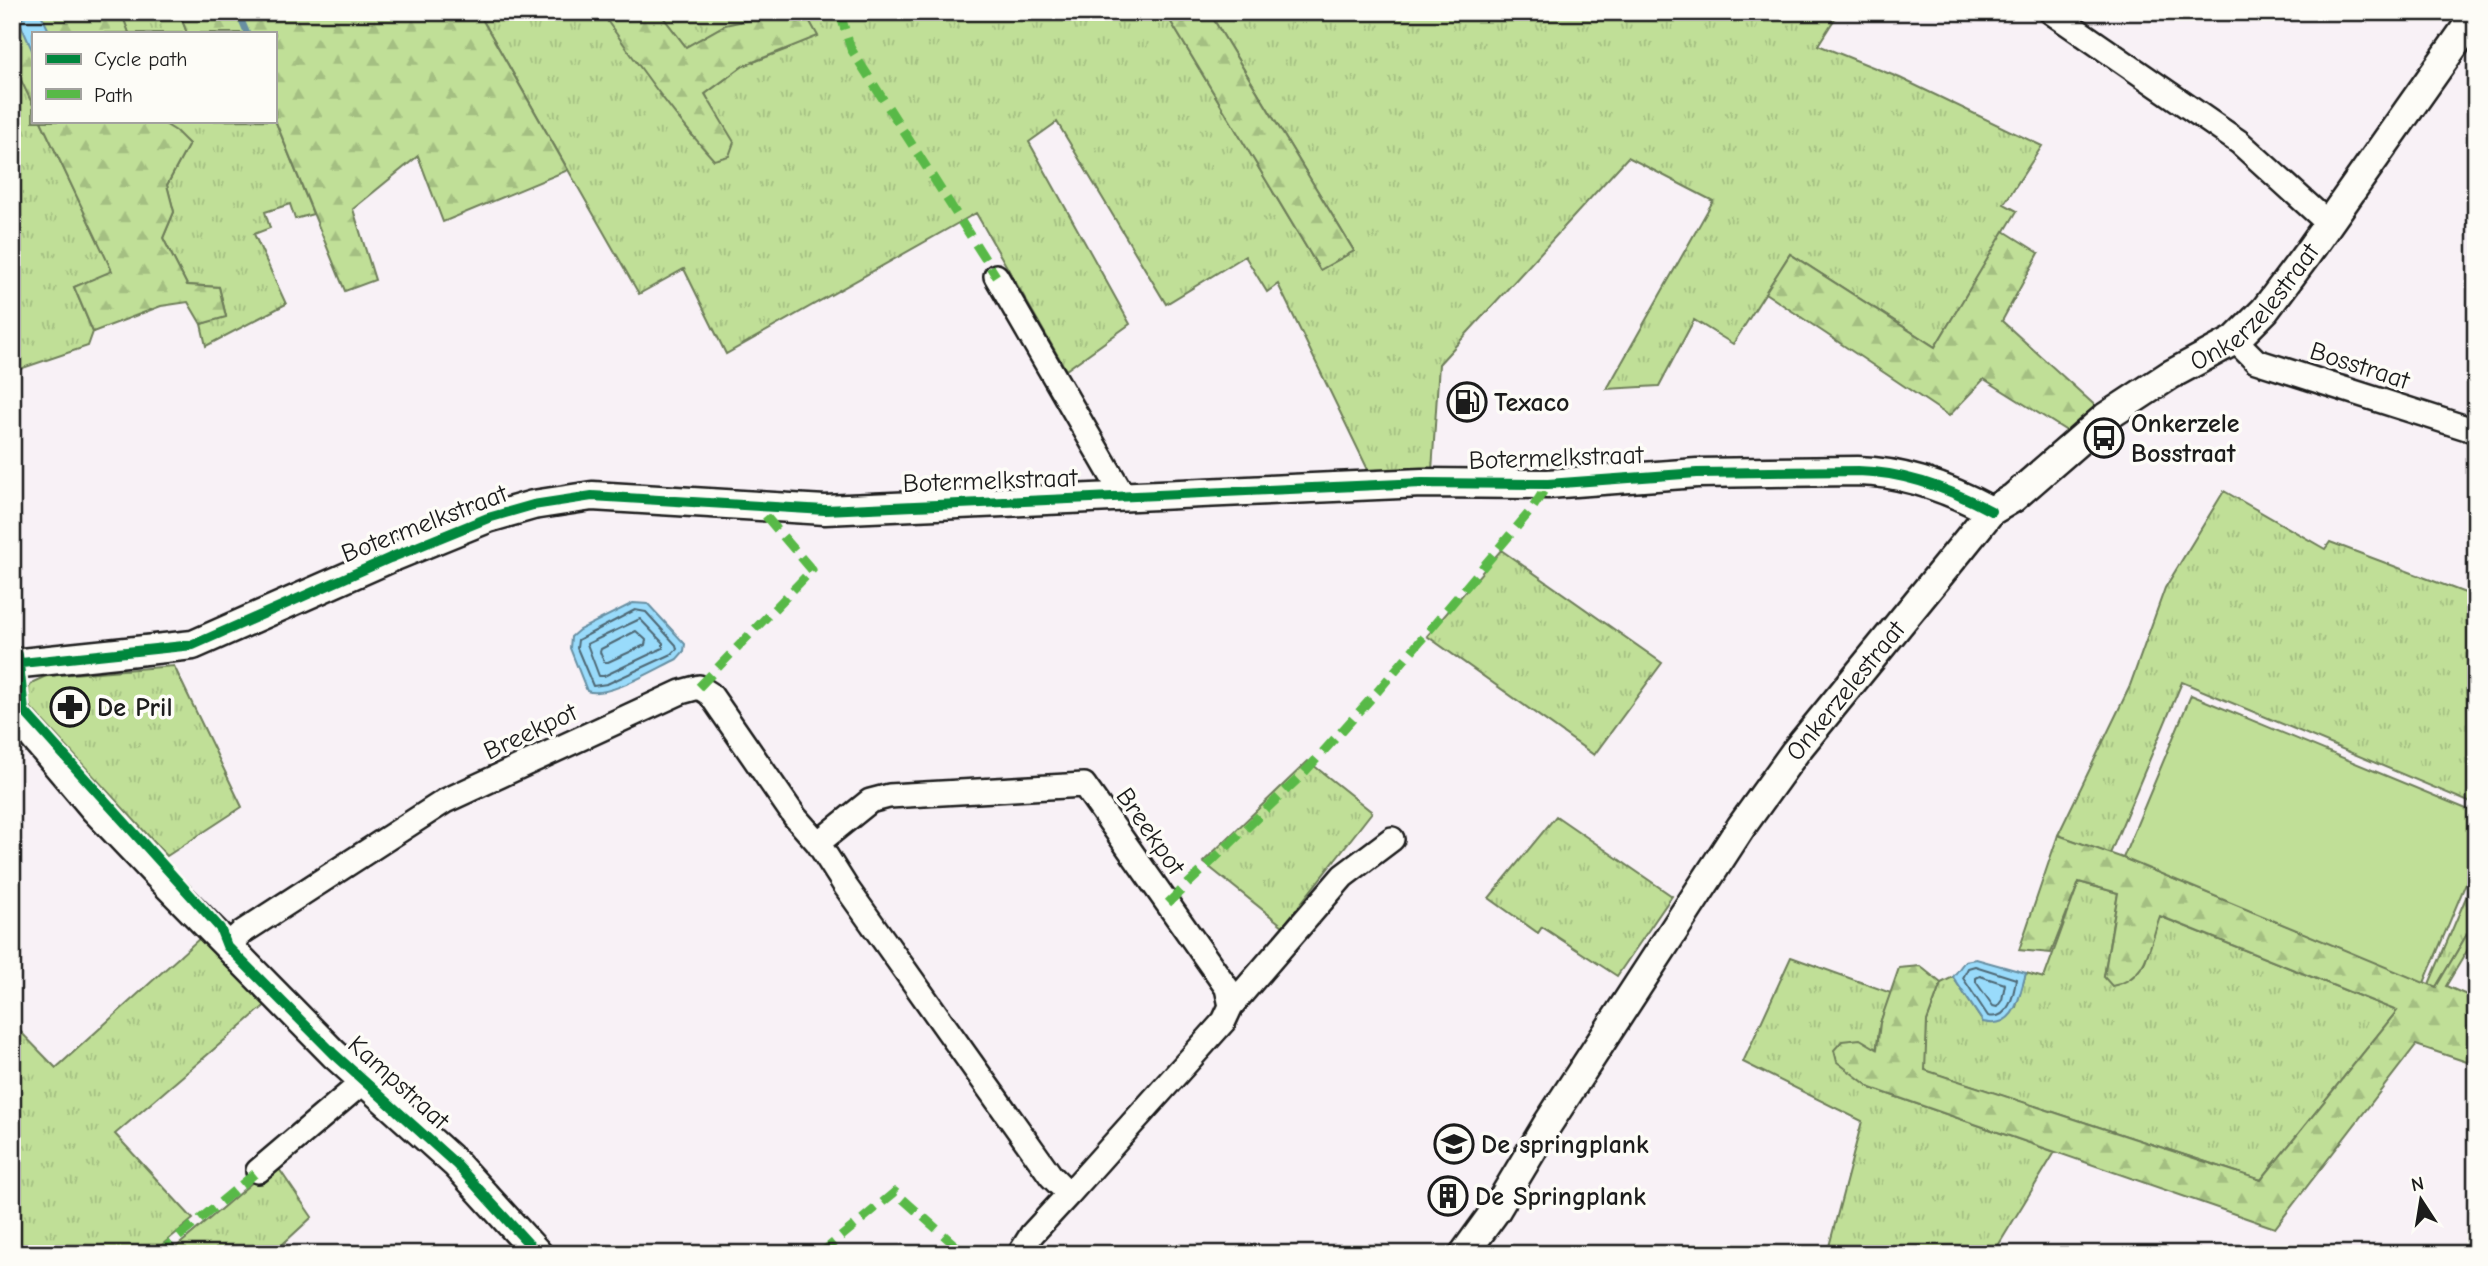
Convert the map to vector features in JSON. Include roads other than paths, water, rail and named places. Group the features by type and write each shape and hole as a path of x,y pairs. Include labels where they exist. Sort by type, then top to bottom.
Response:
{"street":[{"name":"Onkerzelestraat","path":"2051,12 2239,142 2328,223"},
{"name":"Onkerzelestraat","path":"1464,1254 1496,1210 1547,1125 1741,827 1795,752 1991,511 2013,498 2106,417 2170,375 2235,340 2275,298 2476,14"},
{"name":"Botermelkstraat","path":"996,276 1124,497"},
{"name":"Bosstraat","path":"2235,340 2256,362 2476,431"},
{"name":"Botermelkstraat","path":"12,664 193,645 488,518 533,505 592,496 825,510 1422,483 1548,484 1697,473 1881,471 1923,481 1991,511"},
{"name":"Breekpot","path":"227,946 240,933 445,801 681,692 699,687 710,694 1051,1176 1069,1194"},
{"name":"Kampstraat","path":"12,711 94,807 227,946 364,1081 456,1164 538,1254"},
{"name":"Breekpot","path":"818,844 870,801 889,796 1084,785 1227,988 1231,1006"},
{"path":"1021,1252 1032,1234 1224,1021 1231,1006 1343,876 1392,839"},
{"name":"Kampstraat","path":"258,1171 364,1081"}],"water":[{"path":"30,12 40,12 50,32 32,32 32,50 19,21"},
{"path":"633,603 648,604 685,644 684,651 677,659 632,682 607,691 587,691 570,648 571,637 579,630"},
{"path":"1976,959 2026,973 2014,1010 2003,1021 1983,1022 1953,977 1965,961"}],"waterway":[{"path":"238,12 247,32"}],"place":[{"name":"Texaco","path":"1467,402"},
{"name":"Onkerzele Bosstraat","path":"2104,438"},
{"name":"De Pril","path":"70,707"},
{"name":"De springplank","path":"1454,1144"},
{"name":"De Springplank","path":"1448,1196"}]}
